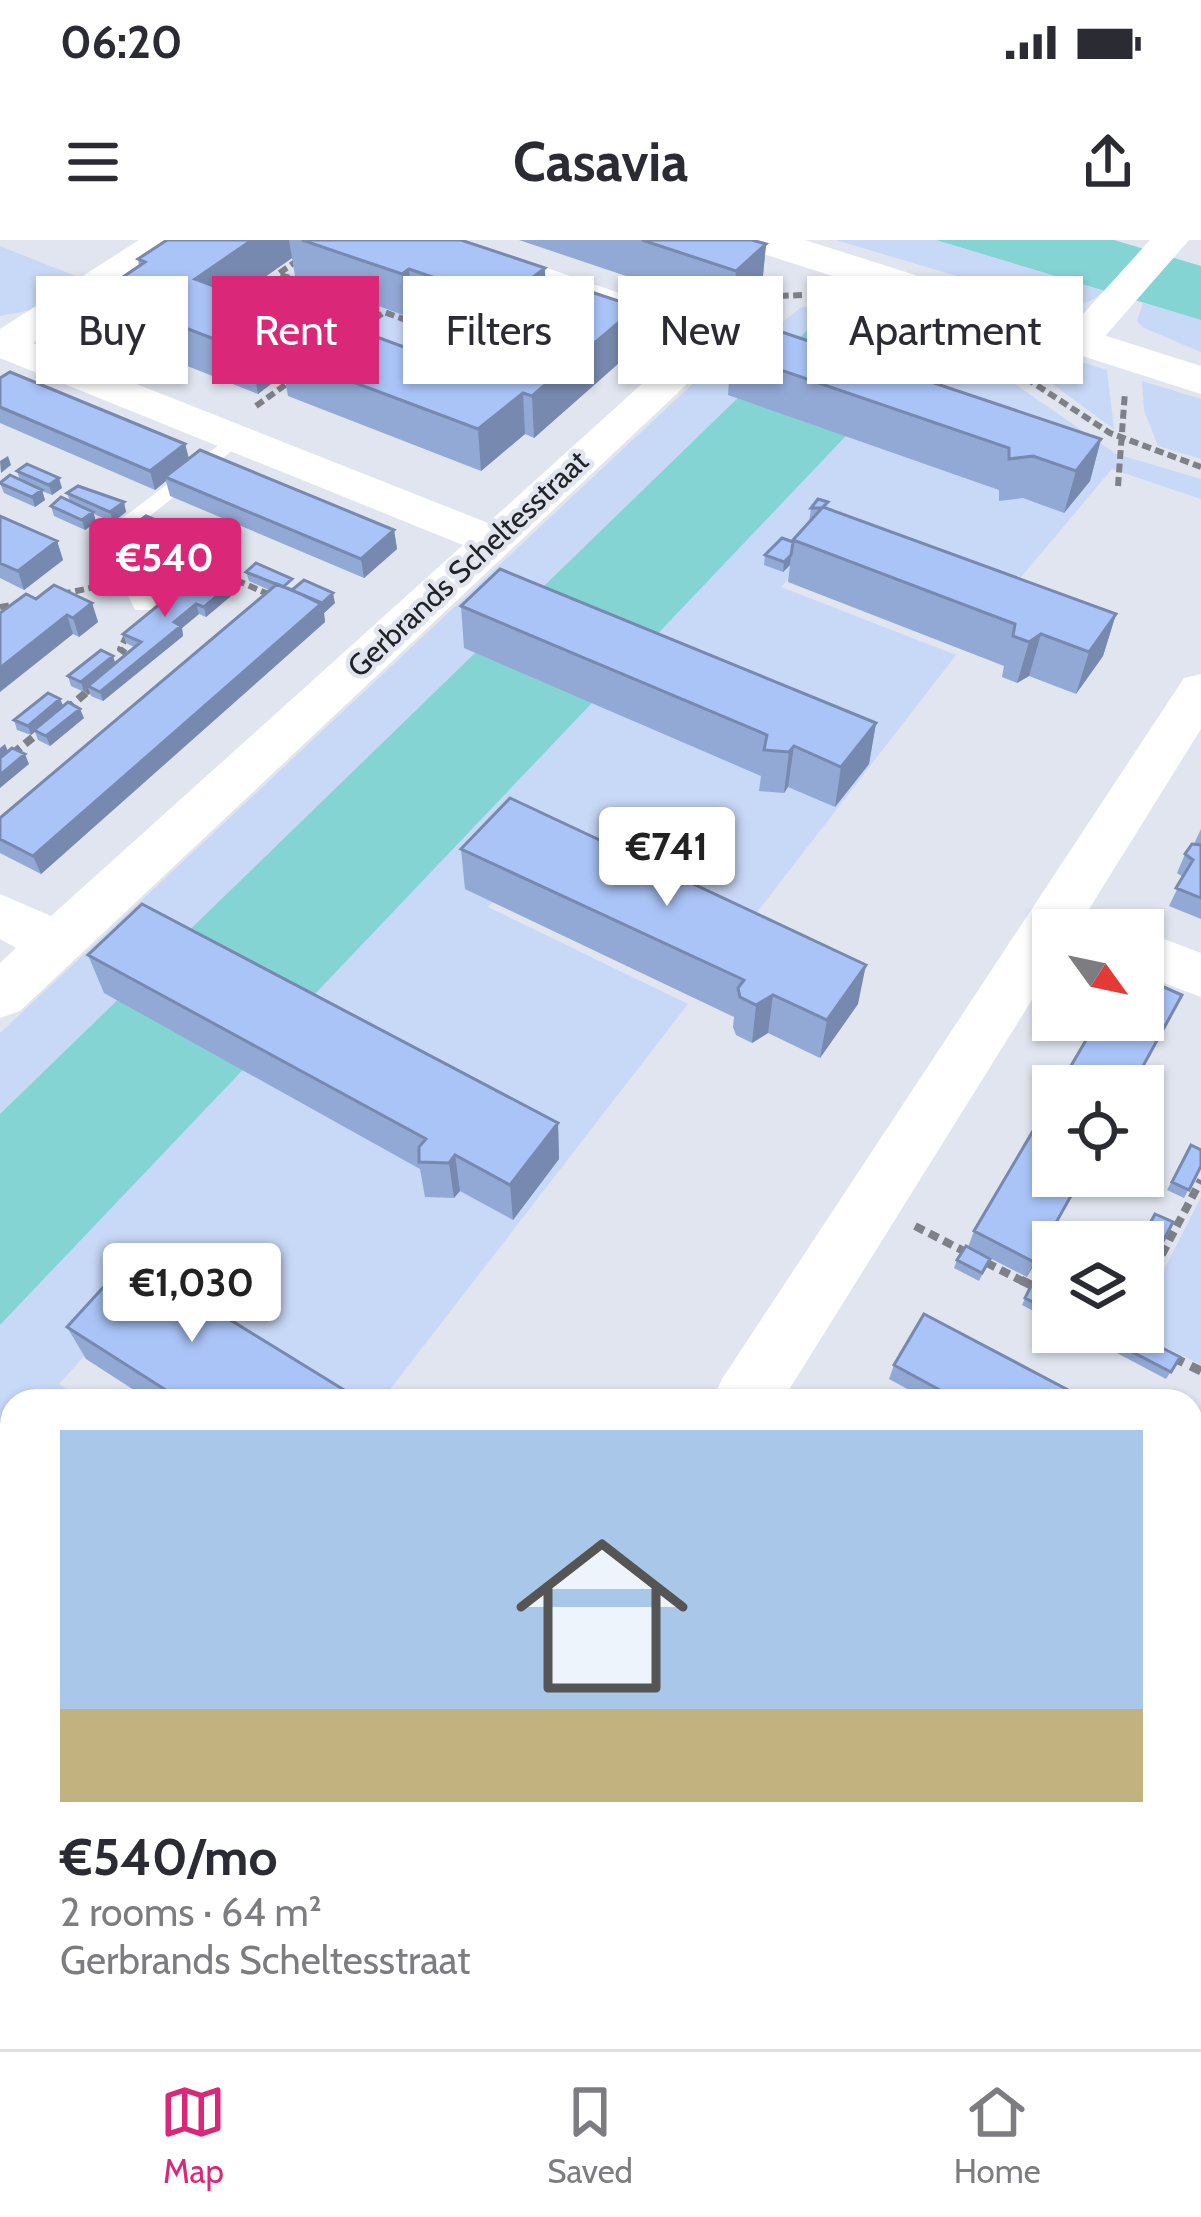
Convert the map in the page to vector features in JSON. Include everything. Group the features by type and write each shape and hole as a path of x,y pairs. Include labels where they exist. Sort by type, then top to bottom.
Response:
{"street":[{"path":"2,344 166,240"},
{"path":"430,240 618,305"},
{"path":"763,240 875,276"},
{"path":"1083,338 1164,246"},
{"path":"1083,343 1181,374"},
{"path":"2,344 491,540"},
{"name":"Gerbrands Scheltesstraat","path":"0,996 664,384"},
{"path":"1080,909 1201,690"},
{"path":"0,914 56,944"},
{"path":"1164,961 1201,976"},
{"path":"759,1389 871,1203 1032,979"}],"lane":[{"path":"143,605 131,579 119,529 229,435"}],"path":[{"path":"305,254 278,274 403,319"},
{"path":"379,316 384,312"},
{"path":"1118,486 1125,375 1149,382 1181,374"},
{"path":"229,435 288,384"},
{"path":"1034,384 1124,441 1201,467"},
{"path":"119,529 294,605"},
{"path":"52,597 131,579"},
{"path":"0,607 34,600"},
{"path":"117,669 133,655 120,649 143,605"},
{"path":"0,764 100,682"},
{"path":"1164,1251 1201,1180"},
{"path":"871,1203 1032,1285"},
{"path":"1164,1352 1201,1371"}],"shaded area":[{"path":"836,240 936,240 1054,276 957,276"},
{"path":"936,240 1114,240 1201,266 1201,320 1083,284 1083,276 1055,276"},
{"path":"0,246 75,276 36,276 36,309 0,316"},
{"path":"1083,285 1103,291 1098,296 1083,303"},
{"path":"1143,303 1201,320 1201,352 1144,328 1137,321"},
{"path":"379,306 403,315 403,384 455,384 437,399 379,379"},
{"path":"807,307 807,363 783,365 783,322"},
{"path":"807,331 807,384 895,384 0,1325 0,1114 752,384 783,384 783,354"},
{"path":"1083,362 1107,370 1114,429 1052,384 1083,384"},
{"path":"1142,381 1201,399 1201,459 1158,446 1144,410"},
{"path":"692,384 752,384 0,1114 0,1033"},
{"path":"893,384 1015,384 1116,454 1201,479 1201,499 1112,469 995,608 820,543 781,587 956,655 737,938 543,847 488,907 688,1004 390,1389 333,1389 154,1279 59,1384 66,1389 0,1389 0,1325"},
{"path":"1201,1197 1201,1365 1164,1346 1164,1270"}],"building":[{"path":"167,240 252,240 195,279 212,285 212,338 188,329 188,276 124,276 145,262 138,259"},
{"path":"302,240 461,240 545,268 535,276 429,276 409,269 402,274"},
{"path":"642,240 752,240 766,244 736,271"},
{"path":"594,293 618,301 618,323 594,343"},
{"path":"783,332 807,340 807,379 783,371"},
{"path":"379,338 403,347 403,384 546,384 532,396 523,393 478,429 358,384 379,384"},
{"path":"10,372 185,444 150,471 0,407 0,378"},
{"path":"822,384 937,384 1101,439 1076,471 1033,456 1009,459 1009,448"},
{"path":"200,450 394,530 361,559 165,477"},
{"path":"27,464 59,478 49,485 17,471"},
{"path":"10,475 42,490 32,497 0,483"},
{"path":"78,486 124,502 110,512 67,493"},
{"path":"61,497 93,512 82,520 51,506"},
{"path":"818,499 828,502 823,507 1116,614 1089,652 1041,634 1029,642 1013,636 1015,624 793,540 822,508 811,508"},
{"path":"0,516 57,541 18,571 0,563"},
{"path":"146,516 180,530 169,538 136,523"},
{"path":"190,534 234,554 224,562 180,542"},
{"path":"782,538 793,542 784,562 765,555"},
{"path":"210,563 226,571 215,580 229,586 204,607 196,604 174,622 181,626 100,692 88,686 141,642 123,634"},
{"path":"256,563 292,579 283,587 246,572"},
{"path":"500,569 876,723 841,767 794,746 789,752 764,750 767,735 461,606"},
{"path":"304,580 333,593 321,604 292,590"},
{"path":"277,584 322,603 33,856 0,839 0,818"},
{"path":"54,585 92,603 73,618 67,615 0,668 0,613 26,594 36,599"},
{"path":"101,650 113,656 81,682 68,676"},
{"path":"48,693 60,699 28,726 14,720"},
{"path":"68,702 80,709 46,736 34,730"},
{"path":"12,748 25,754 0,775 0,758"},
{"path":"510,798 866,965 827,1020 773,995 756,1005 740,997 738,988 744,980 461,849"},
{"path":"1192,844 1201,845 1201,898 1176,888 1193,860 1185,854"},
{"path":"142,904 558,1123 510,1185 455,1155 449,1163 419,1162 419,1147 426,1139 88,955"},
{"path":"1164,987 1182,995 1164,1028"},
{"path":"1086,1041 1157,1041 1144,1065 1071,1065"},
{"path":"1032,1133 1032,1197 1070,1197 1057,1221 1032,1221 1032,1261 974,1231"},
{"path":"1191,1145 1201,1150 1201,1166 1189,1190 1172,1182"},
{"path":"1155,1214 1173,1222 1164,1240 1164,1221 1151,1221"},
{"path":"966,1246 990,1259 982,1273 957,1260"},
{"path":"130,1258 343,1389 164,1389 67,1327"},
{"path":"924,1314 1066,1389 938,1389 894,1365"},
{"path":"1164,1349 1180,1357 1171,1372 1134,1353 1164,1353"}]}
